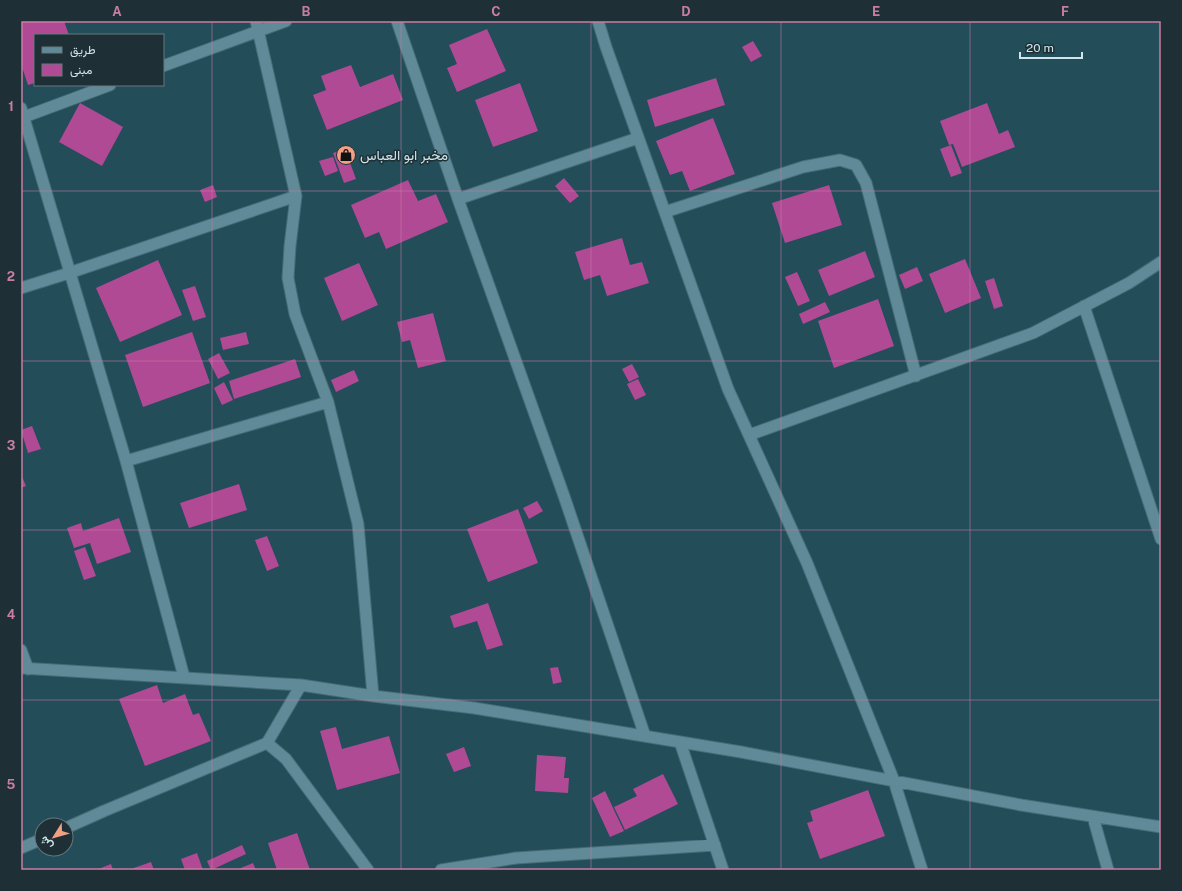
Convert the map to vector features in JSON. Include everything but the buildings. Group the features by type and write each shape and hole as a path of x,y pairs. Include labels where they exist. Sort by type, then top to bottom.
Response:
{"street":[{"path":"164,66 257,26 286,21"},
{"path":"397,21 458,199 564,496 645,736"},
{"path":"598,21 728,390 807,563 894,781 922,870"},
{"path":"257,26 296,196 288,278 295,314 328,402 358,524 373,696"},
{"path":"107,86 22,112 126,461 184,677"},
{"path":"458,199 638,138"},
{"path":"665,212 804,167 840,160 856,165 866,183 916,376"},
{"path":"21,288 296,196"},
{"path":"749,435 1033,333 1129,283 1161,262"},
{"path":"1084,306 1161,539"},
{"path":"126,461 328,402"},
{"path":"21,650 25,668 301,685 373,696 474,708 680,742 1021,805 1161,827"},
{"path":"74,824 267,743 301,685"},
{"path":"680,742 723,870"},
{"path":"267,743 286,759 368,870"},
{"path":"1093,817 1108,870"},
{"path":"21,848 34,842"},
{"path":"441,870 516,858 715,845"}],"place":[{"name":"مخبر ابو العباس","path":"346,155"}]}
